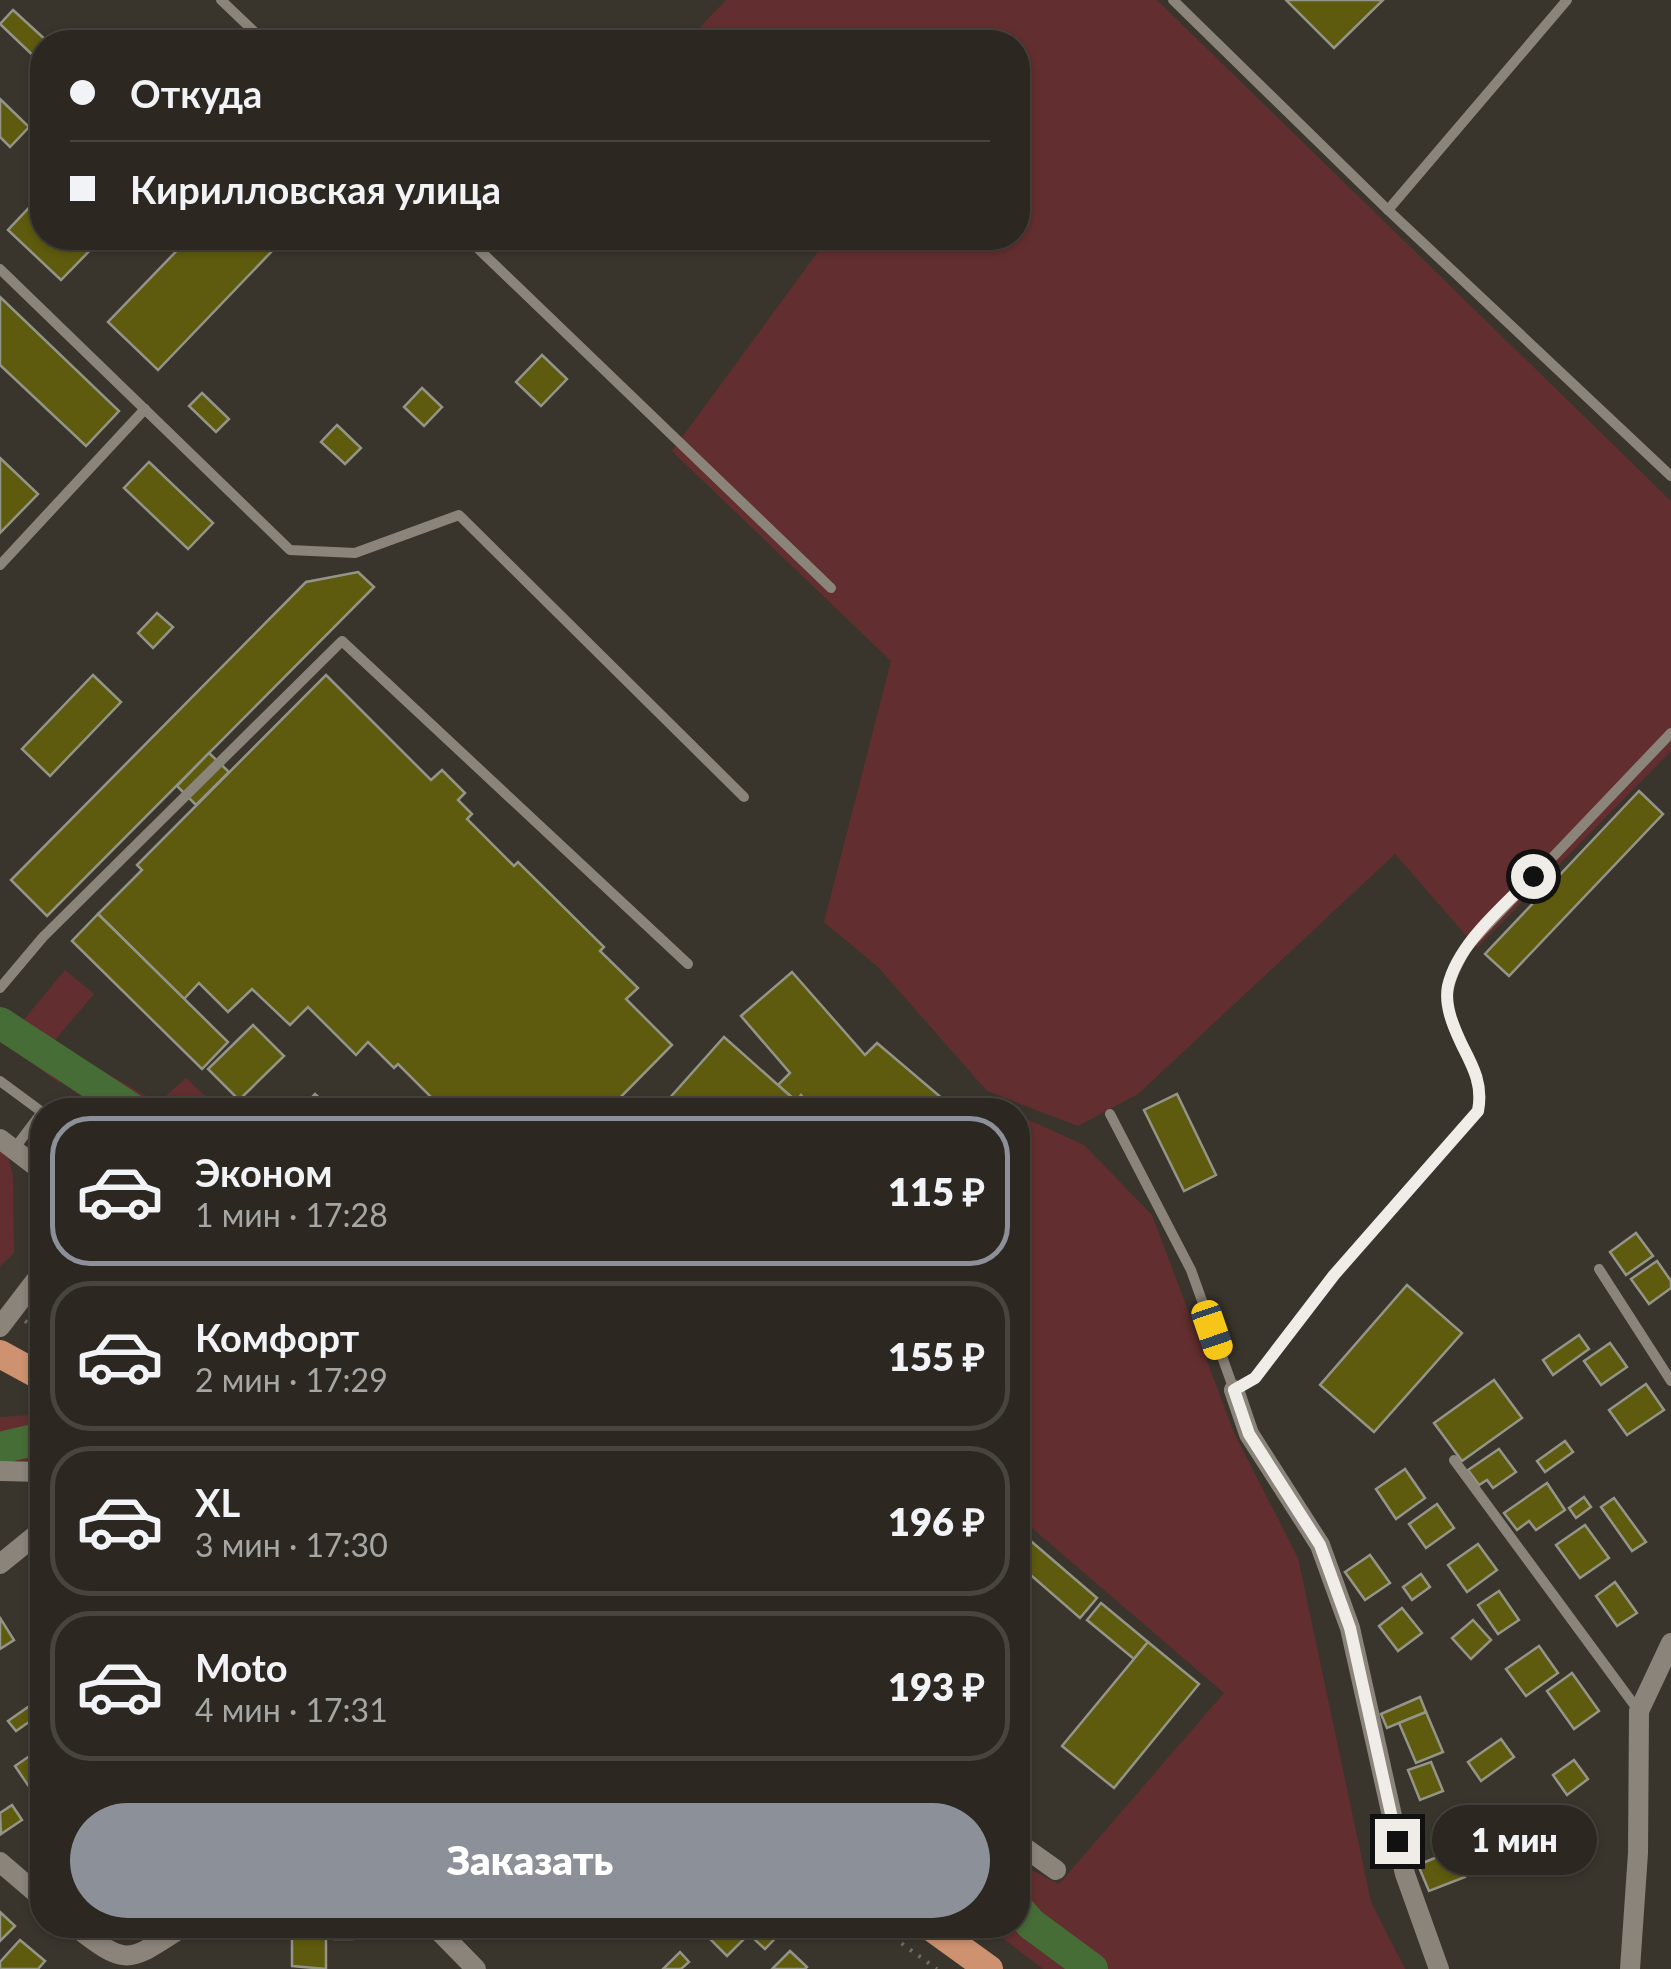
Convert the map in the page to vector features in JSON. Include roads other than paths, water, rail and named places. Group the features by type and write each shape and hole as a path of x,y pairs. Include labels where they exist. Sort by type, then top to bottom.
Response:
{"highway":[{"path":"0,1354 30,1370"},
{"path":"946,1938 988,1969"}],"street":[{"path":"7,1144 30,1162"},
{"path":"0,1327 30,1288"},
{"path":"1234,1390 1249,1434 1320,1545 1350,1628 1405,1874 1439,1969"},
{"path":"0,1471 30,1472"},
{"path":"0,1564 30,1540"},
{"path":"1630,1969 1638,1854 1639,1711 1671,1643"},
{"path":"1030,1852 1056,1870"},
{"path":"0,1862 30,1888"},
{"path":"89,1938 104,1951 121,1958 140,1954 165,1938"},
{"path":"446,1938 476,1969"}],"lane":[{"path":"221,0 252,30"},
{"path":"1173,0 1388,210 1671,476"},
{"path":"1388,210 1567,0"},
{"path":"479,250 831,588"},
{"path":"0,269 290,550 355,553 458,515 744,797"},
{"path":"0,565 144,409"},
{"path":"0,988 43,938 342,641 688,964"},
{"path":"1110,1114 1191,1270 1234,1390 1255,1378 1334,1275 1478,1111 1480,1082 1452,1024 1448,1005 1448,986 1466,948 1671,733"},
{"path":"0,1081 30,1103"},
{"path":"7,1144 30,1123"},
{"path":"1599,1269 1671,1382"},
{"path":"1454,1460 1639,1711"}],"waterway":[{"path":"0,1023 115,1098"},
{"path":"0,1448 30,1441"},
{"path":"1030,1923 1092,1969"}]}
